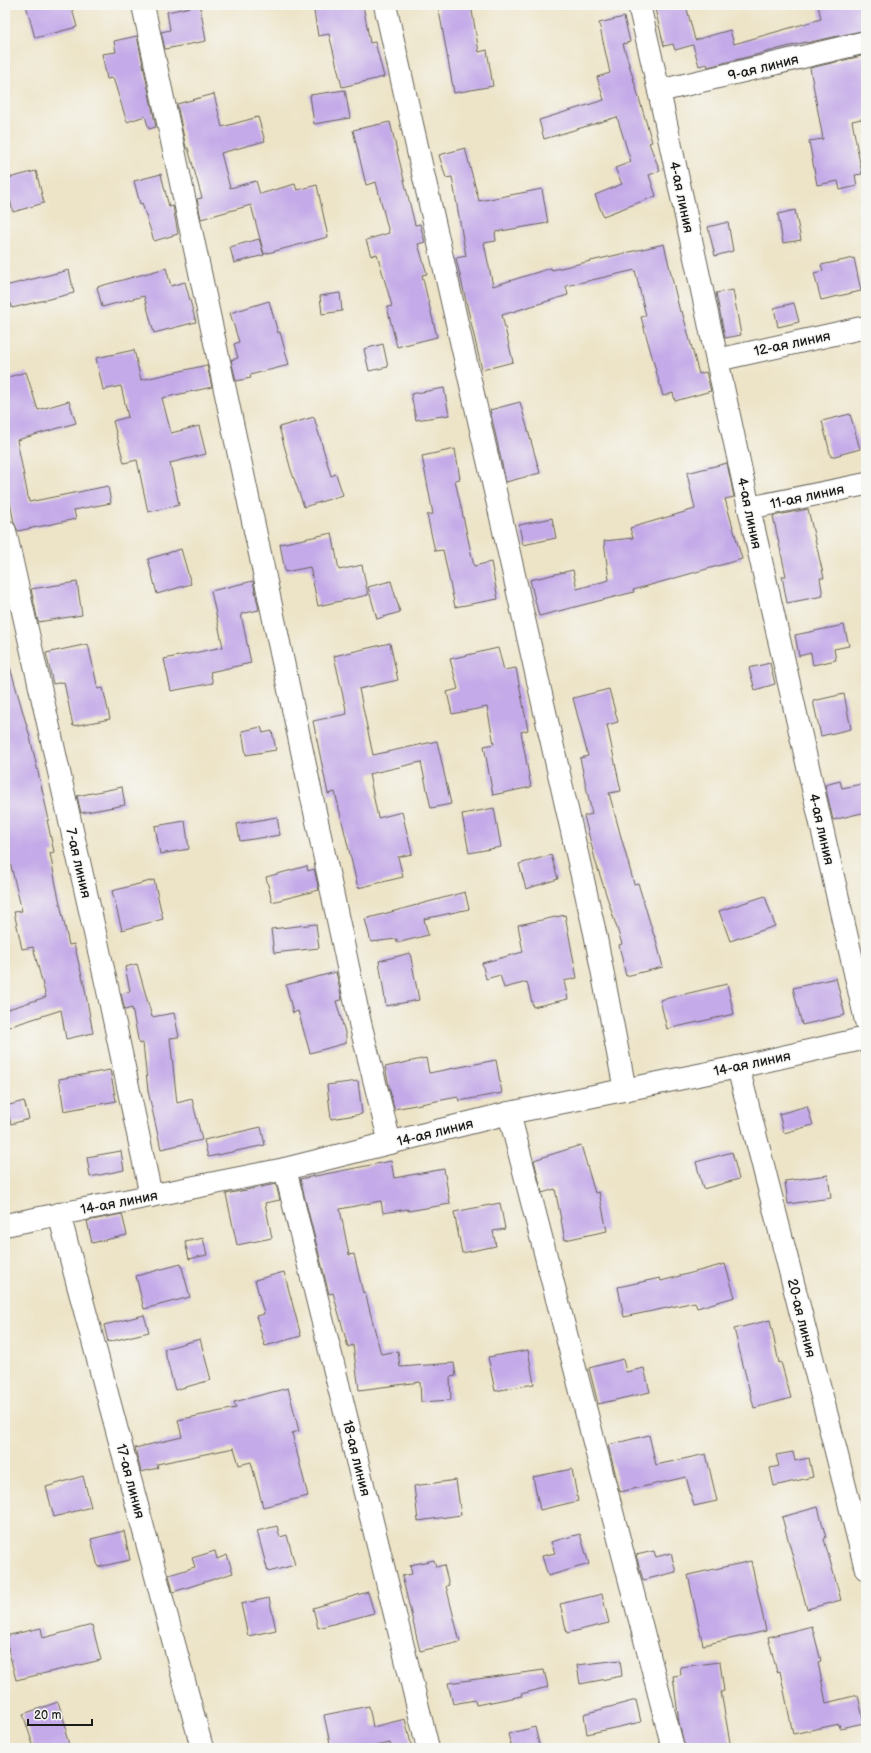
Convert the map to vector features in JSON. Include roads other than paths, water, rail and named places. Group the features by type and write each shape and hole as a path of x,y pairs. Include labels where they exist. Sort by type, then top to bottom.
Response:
{"street":[{"path":"143,5 359,1015 390,1143"},
{"path":"385,5 595,934 624,1090"},
{"name":"4-ая линия","path":"639,5 749,508 866,1021"},
{"name":"9-ая линия","path":"659,91 866,42"},
{"name":"12-ая линия","path":"717,360 866,327"},
{"name":"11-ая линия","path":"749,508 866,484"},
{"name":"7-ая линия","path":"5,531 108,991 152,1196"},
{"name":"14-ая линия","path":"5,1225 285,1169 509,1113 738,1067 866,1038"},
{"name":"20-ая линия","path":"738,1067 866,1569"},
{"path":"509,1113 673,1748"},
{"name":"18-ая линия","path":"285,1169 428,1748"},
{"name":"17-ая линия","path":"60,1214 202,1748"}]}
